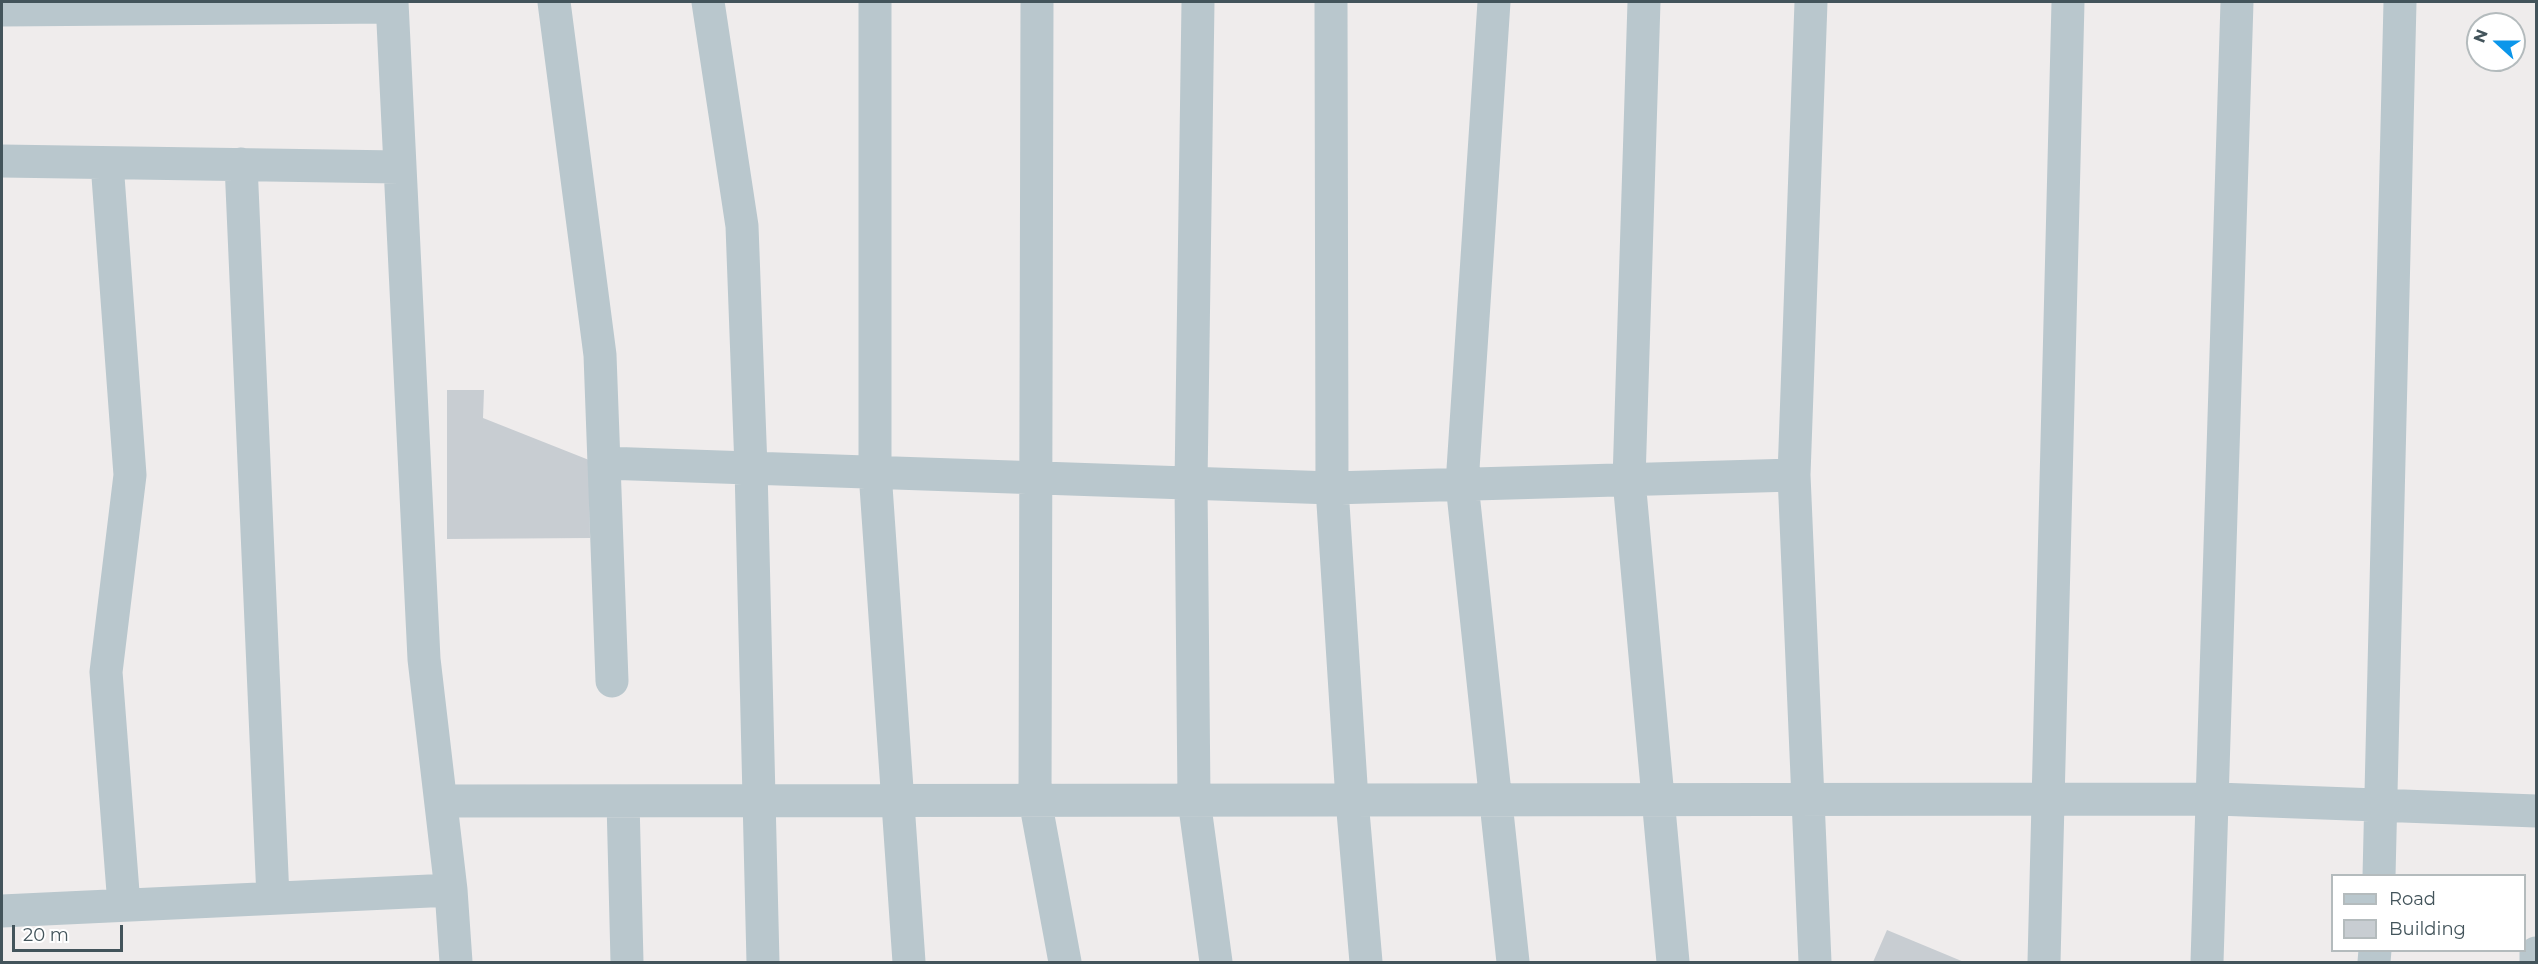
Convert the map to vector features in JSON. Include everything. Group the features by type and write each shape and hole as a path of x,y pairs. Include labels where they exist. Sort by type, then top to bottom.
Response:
{"street":[{"path":"554,2 600,355 612,681"},
{"path":"708,2 742,226 752,468 763,963"},
{"path":"875,2 875,472 909,963"},
{"path":"1037,2 1035,800 1065,963"},
{"path":"1198,2 1191,483 1194,800 1216,963"},
{"path":"1331,2 1332,488 1352,800 1366,963"},
{"path":"1494,2 1462,484 1513,963"},
{"path":"1644,2 1629,480 1673,963"},
{"path":"1811,2 1794,475 1815,963"},
{"path":"2044,963 2068,2"},
{"path":"2207,963 2237,2"},
{"path":"2379,874 2400,2"},
{"path":"2,10 392,4 424,659 452,890 456,963"},
{"path":"2,161 399,167"},
{"path":"107,163 130,475 106,672 124,905"},
{"path":"242,164 273,898"},
{"path":"604,463 1332,488 1794,475"},
{"path":"441,801 2212,799 2536,811"},
{"path":"623,801 627,963"},
{"path":"2,911 452,890"},
{"path":"2536,952 2536,963"}],"building":[{"path":"447,390 484,390 483,418 589,460 590,538 447,539"},
{"path":"1887,930 1964,962 1873,962"}]}
